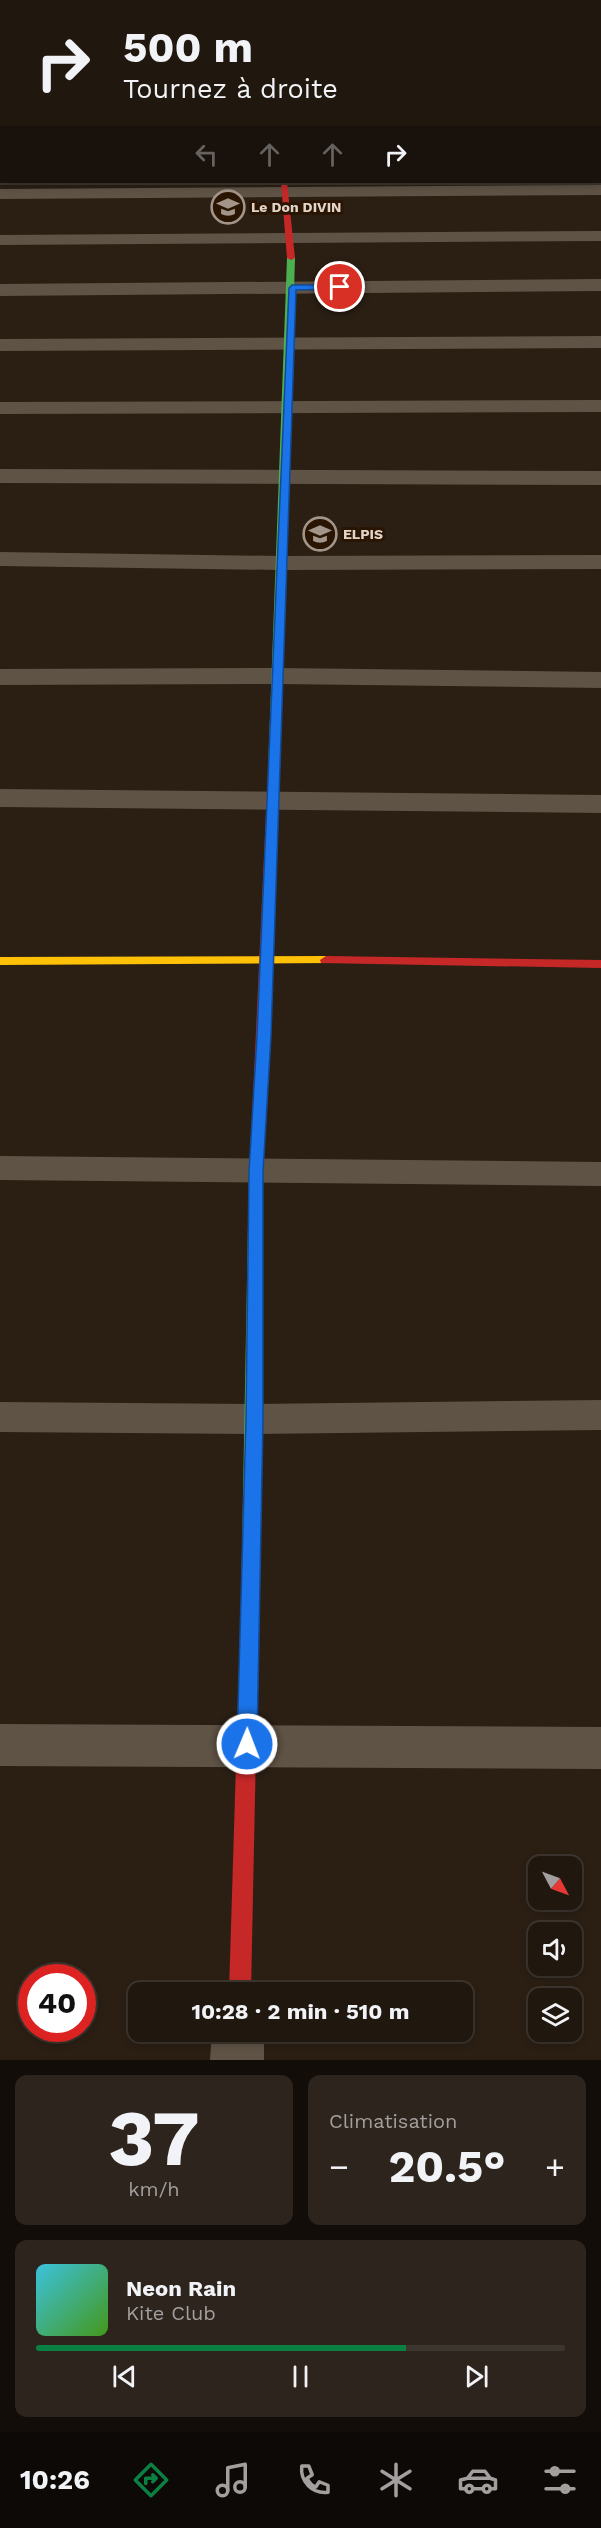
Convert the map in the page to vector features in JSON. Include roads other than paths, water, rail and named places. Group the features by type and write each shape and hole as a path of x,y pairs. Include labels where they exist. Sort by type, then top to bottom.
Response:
{"street":[{"path":"0,194 284,186 601,190"},
{"path":"240,1982 254,1419 256,1172 267,959 292,288 291,238 284,186"},
{"path":"0,240 601,236"},
{"path":"0,290 601,285"},
{"path":"0,345 601,342"},
{"path":"0,408 601,406"},
{"path":"0,476 601,478"},
{"path":"0,559 281,563 601,562"},
{"path":"0,677 278,676 601,680"},
{"path":"0,798 601,804"},
{"path":"0,961 267,959 601,964"},
{"path":"0,1168 601,1174"},
{"path":"0,1417 254,1419 601,1415"},
{"path":"0,1745 247,1744 601,1748"},
{"path":"237,2060 238,2042"}],"place":[{"name":"Le Don DIVIN","path":"228,207"},
{"name":"ELPIS","path":"320,534"}]}
